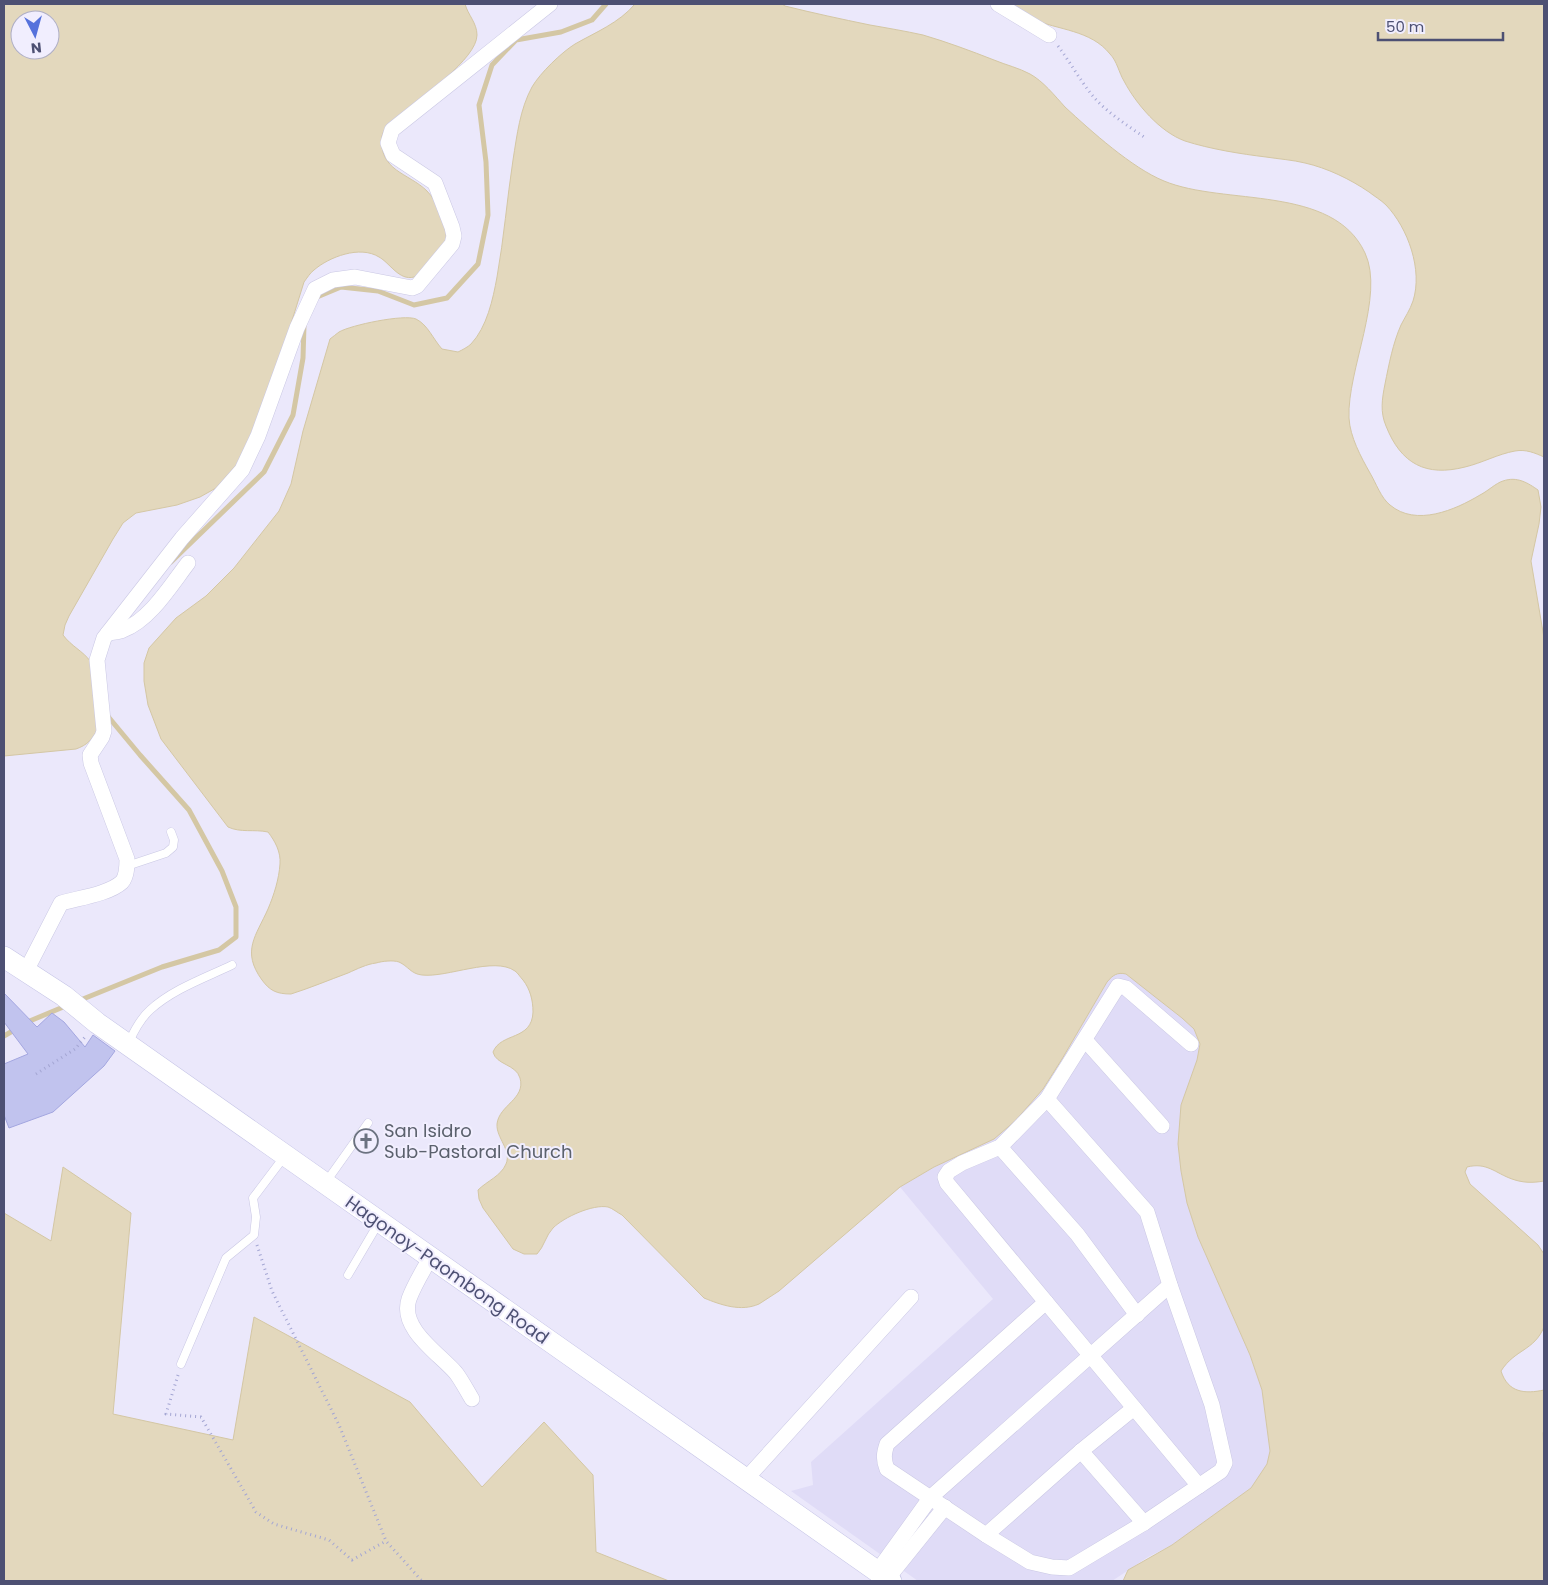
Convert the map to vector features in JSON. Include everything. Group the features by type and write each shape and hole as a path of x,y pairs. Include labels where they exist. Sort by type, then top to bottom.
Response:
{"main road":[{"name":"Hagonoy-Paombong Road","path":"4,957 64,996 128,1045 885,1577"}],"street":[{"path":"114,632 182,538 242,470 258,436 297,328 315,289 333,280 354,277 412,288 417,286 452,244 454,236 452,227 435,183 393,155 388,143 392,130 550,4"},
{"path":"998,4 1049,35"},
{"path":"26,971 61,903 109,890 123,881 127,859 91,763 90,755 104,731 97,660 104,638 114,632 134,626 146,615 188,563"},
{"path":"1191,1044 1126,988 1118,986 1047,1099 1000,1147 962,1163 948,1171 945,1177 947,1183 1199,1486"},
{"path":"1085,1040 1162,1126"},
{"path":"1046,1302 887,1444 884,1452 884,1461 887,1469 1030,1562 1052,1567 1069,1568 1144,1523 1199,1486 1220,1471 1225,1463 1212,1405 1170,1286 1147,1212 1047,1099"},
{"path":"1000,1147 1077,1234 1137,1314"},
{"path":"430,1258 409,1300 408,1310 411,1323 425,1343 456,1373 472,1399"},
{"path":"885,1577 931,1497 1170,1286"},
{"path":"745,1480 911,1297"},
{"path":"986,1535 1134,1408"},
{"path":"1082,1452 1144,1523"},
{"path":"885,1577 945,1507"}],"lane":[{"path":"127,866 166,853 173,847 174,840 171,832"},
{"path":"128,1045 135,1030 149,1010 172,993 232,965"},
{"path":"325,1184 368,1123"},
{"path":"181,1364 226,1258 254,1235 256,1217 253,1198 285,1156"},
{"path":"348,1275 379,1222"}],"path":[{"path":"1049,35 1071,62 1092,96 1144,138"},
{"path":"36,1074 75,1049 93,1020"},
{"path":"254,1235 272,1291 338,1425 386,1541 422,1581"},
{"path":"181,1364 166,1414 201,1417 256,1512 274,1524 329,1540 352,1560 386,1541"}],"shaded area":[{"path":"4,4 465,4 477,31 475,45 458,66 393,121 385,129 382,136 382,148 390,164 420,185 435,201 443,221 447,240 427,266 414,277 409,278 399,274 379,257 363,252 354,252 336,257 313,271 304,282 275,375 245,455 216,488 200,497 177,505 136,513 123,523 65,625 63,635 91,662 97,730 89,742 76,749 4,756"},
{"path":"635,4 782,4 817,14 932,38 1017,68 1035,77 1065,107 1112,148 1139,167 1164,181 1216,193 1275,200 1303,206 1329,216 1350,231 1365,253 1370,270 1371,290 1364,334 1353,378 1349,418 1356,447 1384,498 1400,512 1423,515 1447,511 1459,506 1503,481 1513,479 1522,481 1538,490 1541,507 1531,561 1544,638 1544,1181 1520,1181 1480,1166 1467,1167 1465,1172 1470,1184 1538,1245 1544,1254 1544,1327 1535,1341 1512,1358 1501,1371 1508,1384 1513,1388 1524,1392 1544,1390 1544,1581 1123,1581 1128,1570 1172,1545 1251,1488 1267,1464 1270,1451 1262,1390 1250,1355 1198,1237 1187,1203 1181,1171 1178,1144 1181,1105 1197,1060 1200,1044 1194,1029 1126,974 1120,973 1115,975 1107,982 1043,1089 1015,1121 994,1139 934,1167 900,1187 779,1291 759,1304 738,1307 724,1305 704,1298 622,1215 610,1208 595,1207 587,1209 564,1220 553,1228 537,1254 524,1254 513,1249 483,1208 478,1190 501,1172 507,1159 506,1149 497,1129 499,1117 516,1097 521,1085 518,1073 498,1060 493,1052 502,1041 527,1028 533,1012 529,991 515,971 506,967 483,966 444,974 422,975 415,973 399,962 385,961 366,966 291,994 278,992 268,987 256,970 252,960 253,944 276,887 280,864 278,851 268,832 238,830 228,827 161,739 148,705 144,681 144,663 149,648 176,618 206,596 234,568 279,511 291,484 303,431 330,339 339,332 354,326 401,318 416,319 420,322 427,328 442,349 458,352 470,345 477,337 485,321 495,285 502,248 516,141 528,95 540,76 564,52 615,22"},
{"path":"1006,4 1544,4 1544,457 1527,451 1515,451 1465,467 1438,470 1416,464 1407,458 1392,439 1383,416 1383,395 1396,339 1413,301 1416,289 1416,276 1412,250 1407,237 1394,214 1384,203 1346,178 1313,165 1215,149 1176,137 1158,124 1142,108 1129,90 1112,57 1102,46 1084,35 1029,18"},
{"path":"1120,972 1135,980 1182,1018 1194,1029 1200,1044 1181,1171 1187,1203 1198,1237 1250,1355 1262,1390 1270,1451 1267,1464 1251,1488 1172,1545 1148,1557 1112,1581 918,1581 791,1491 813,1485 811,1462 993,1299 900,1187 963,1153 1015,1121 1043,1089 1107,982"},
{"path":"63,1167 131,1213 113,1414 233,1440 254,1317 410,1402 482,1487 544,1422 593,1475 596,1552 669,1581 4,1581 4,1213 51,1241"}],"building":[{"path":"4,993 37,1027 52,1013 64,1022 85,1047 93,1035 115,1051 104,1066 53,1112 9,1128 4,1115 4,1064 28,1054 4,1022"}],"waterway":[{"path":"317,297 341,287 378,291 414,305 447,298 478,264 488,215 486,162 479,105 492,65 516,40 561,32 592,20 606,4"},
{"path":"171,562 264,472 293,415 303,358 304,325"},
{"path":"78,1001 162,967 219,950 236,937 236,907 222,871 189,810 106,714"},
{"path":"25,1023 68,1005"},
{"path":"4,1036 16,1029"}],"place":[{"name":"San Isidro Sub-Pastoral Church","path":"366,1141"}]}
